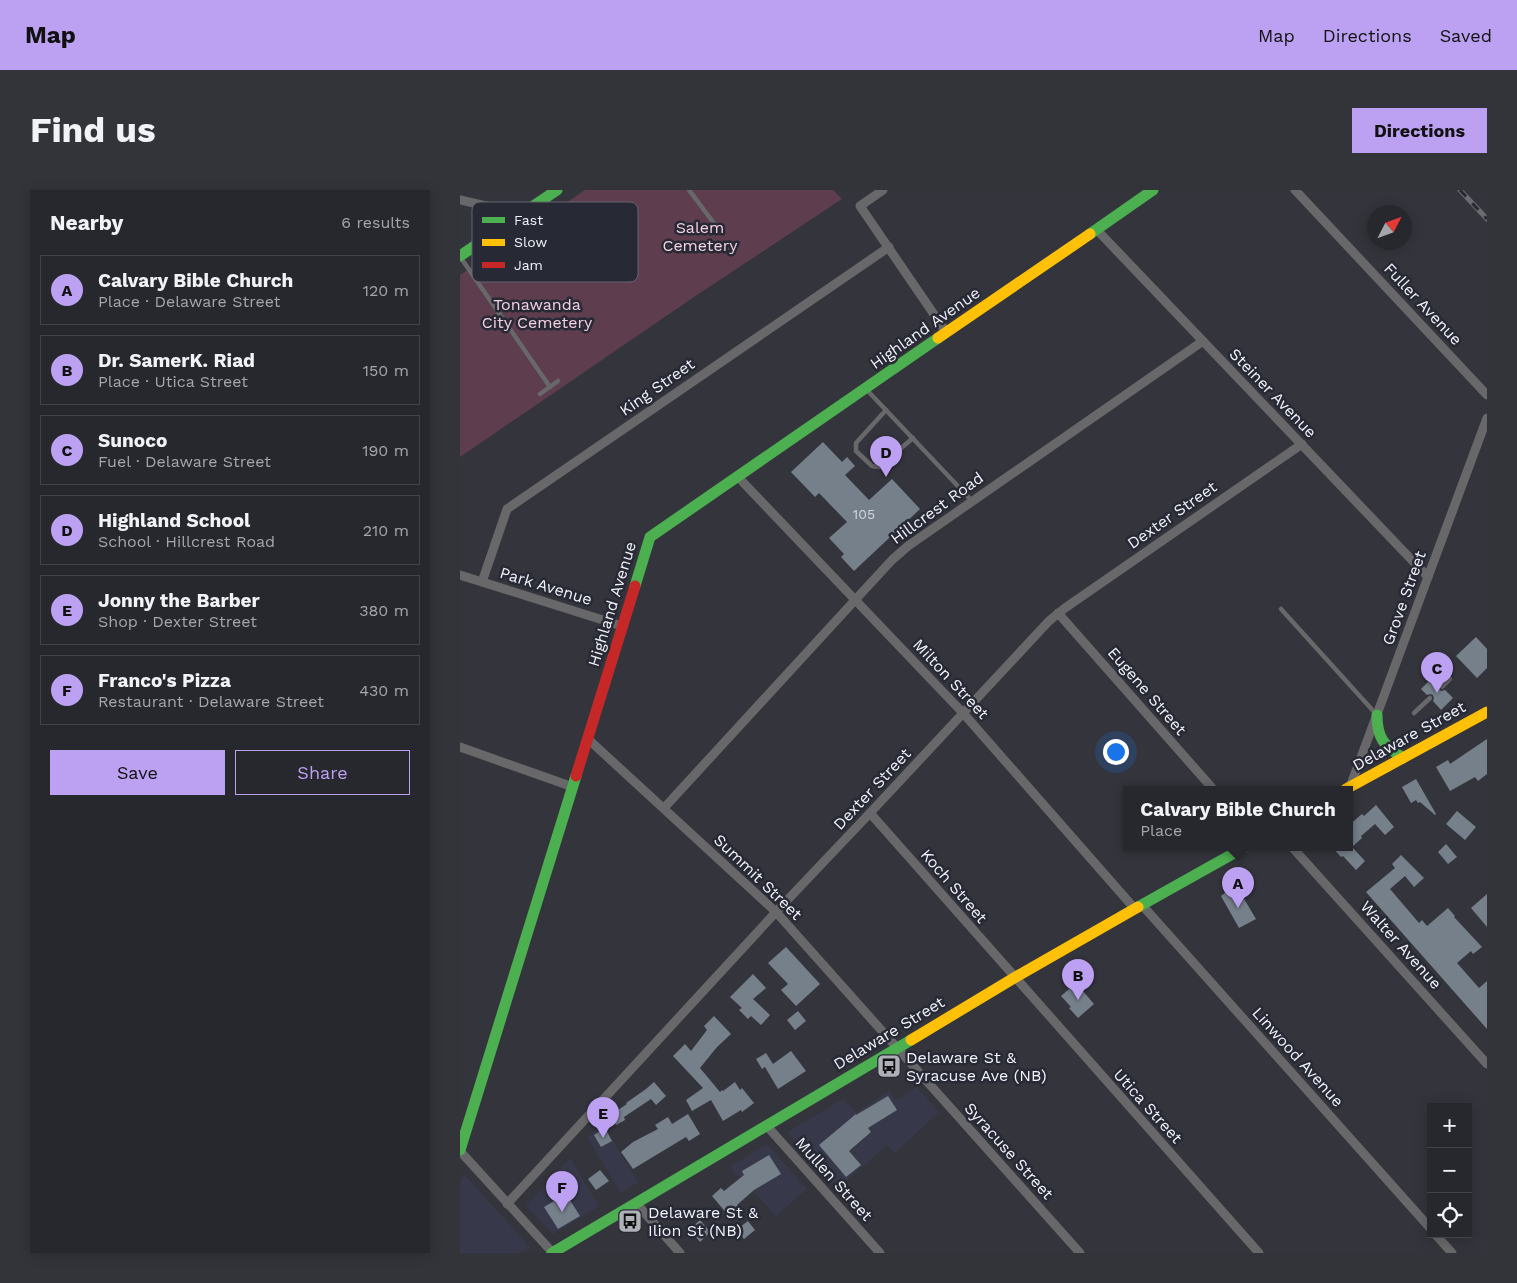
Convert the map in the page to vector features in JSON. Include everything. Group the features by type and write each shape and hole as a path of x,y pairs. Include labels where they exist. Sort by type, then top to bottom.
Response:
{"street":[{"path":"540,202 557,190"},
{"path":"883,190 860,206 946,332"},
{"name":"Highland Avenue","path":"460,1150 650,538 1153,190"},
{"name":"Fuller Avenue","path":"1295,190 1487,395"},
{"name":"Steiner Avenue","path":"1097,230 1428,577"},
{"name":"King Street","path":"482,582 507,509 889,247"},
{"path":"460,256 472,248"},
{"name":"Hillcrest Road","path":"664,808 892,560 908,546 1203,341"},
{"name":"Grove Street","path":"1349,786 1487,418"},
{"name":"Dexter Street","path":"507,1204 1048,621 1302,444"},
{"name":"Milton Street","path":"738,476 963,713 1138,907"},
{"name":"Park Avenue","path":"460,575 622,626"},
{"name":"Eugene Street","path":"1058,613 1210,786"},
{"name":"Delaware Street","path":"1352,786 1487,712"},
{"path":"1377,715 1376,727 1380,738 1388,748 1403,758"},
{"name":"Summit Street","path":"588,739 776,912 896,1048"},
{"path":"460,747 573,787"},
{"name":"Koch Street","path":"870,813 1014,978"},
{"name":"Delaware Street","path":"552,1253 1014,978 1238,851"},
{"name":"Walter Avenue","path":"1296,851 1487,1064"},
{"name":"Linwood Avenue","path":"1138,907 1427,1225"},
{"name":"Utica Street","path":"1014,978 1259,1253"},
{"name":"Syracuse Street","path":"896,1048 1080,1253"},
{"name":"Mullen Street","path":"766,1126 880,1253"},
{"path":"460,1150 552,1253"},
{"path":"636,1203 680,1253"},
{"path":"1439,1238 1452,1253"}],"lane":[{"path":"688,190 716,226"},
{"path":"460,256 472,273"},
{"path":"478,282 550,387"},
{"path":"540,394 558,381"},
{"path":"865,388 972,501"},
{"path":"886,410 856,443 856,451 872,466 879,467 913,438"},
{"path":"1281,609 1377,715"},
{"path":"1442,687 1450,679"},
{"path":"1414,713 1430,698"}],"shaded area":[{"path":"917,1087 939,1112 895,1153 887,1145 837,1189 787,1132 843,1099 856,1112 889,1091 896,1100"},
{"path":"602,1123 638,1182 621,1193 588,1138"},
{"path":"767,1144 807,1189 776,1216 730,1167"},
{"path":"570,1158 599,1206 553,1234 526,1206"},
{"path":"465,1175 530,1247 520,1253 460,1253 460,1180"}],"green space":[{"name":"Tonawanda City Cemetery","path":"585,190 833,190 842,199 694,297 460,457 460,275 472,267 472,282 638,282 638,202 567,202"}],"building":[{"path":"823,442 842,462 847,457 855,466 845,475 869,500 892,479 920,509 854,571 841,557 844,554 829,538 847,522 819,493 815,497 791,472"},
{"path":"1476,637 1487,649 1487,668 1477,678 1456,656"},
{"path":"1433,677 1439,684 1439,689 1441,691 1445,690 1453,698 1441,710 1433,701 1433,695 1427,695 1421,689"},
{"path":"1487,739 1487,774 1478,781 1475,777 1450,791 1436,767 1448,760 1450,764"},
{"path":"1416,779 1435,815 1416,800 1411,803 1402,787"},
{"path":"1376,805 1394,827 1385,835 1375,824 1353,846 1353,822 1362,814 1364,816"},
{"path":"1457,811 1476,827 1465,840 1446,824"},
{"path":"1446,844 1457,857 1448,864 1438,852"},
{"path":"1353,848 1365,861 1356,870 1343,856 1341,857 1336,851 1353,851"},
{"path":"1401,855 1424,878 1414,887 1405,876 1390,889 1419,923 1422,920 1427,926 1448,908 1482,947 1473,954 1471,951 1457,963 1479,988 1487,981 1487,1029 1366,892 1395,868 1392,864"},
{"path":"1237,887 1256,919 1239,928 1221,896"},
{"path":"1487,894 1487,927 1471,908"},
{"path":"786,947 820,984 796,1006 781,990 788,984 768,963"},
{"path":"753,974 766,988 753,999 770,1015 761,1025 751,1016 748,1019 739,1010 742,1008 730,997"},
{"path":"1076,983 1094,1004 1078,1018 1061,996"},
{"path":"798,1011 806,1021 795,1030 787,1020"},
{"path":"714,1016 731,1034 717,1047 700,1068 720,1092 735,1082 740,1090 742,1088 754,1103 742,1112 741,1110 723,1121 711,1100 692,1111 686,1100 703,1088 673,1056 685,1044 691,1051 707,1030 704,1026"},
{"path":"791,1051 806,1071 778,1089 765,1067 762,1069 756,1059 766,1053 773,1064"},
{"path":"654,1082 666,1096 656,1105 651,1099 624,1117 625,1120 616,1125 610,1115"},
{"path":"888,1096 897,1110 868,1128 871,1132 849,1151 861,1165 846,1177 819,1145 856,1114"},
{"path":"688,1114 700,1134 689,1141 686,1137 633,1169 621,1152 633,1142 658,1129 655,1125 668,1117 672,1124"},
{"path":"605,1128 612,1141 601,1147 594,1135"},
{"path":"769,1155 781,1174 754,1190 728,1215 712,1196 721,1188 724,1191 744,1175 742,1171"},
{"path":"600,1170 609,1181 596,1190 588,1179"},
{"path":"566,1194 580,1216 558,1229 544,1207"},
{"path":"700,1220 710,1232 700,1242 690,1229"},
{"path":"748,1221 755,1230 744,1239 736,1230"}],"railway":[{"path":"1460,190 1487,219"}],"traffic: fast":[{"path":"539,202 557,190"},
{"path":"1090,234 1153,190"},
{"path":"460,256 472,248"},
{"path":"635,586 650,537 938,338"},
{"path":"1377,715 1378,730 1383,741 1403,758"},
{"path":"460,1150 576,776"},
{"path":"1138,907 1238,851"},
{"path":"552,1253 911,1040"}],"traffic: slow":[{"path":"938,338 1090,234"},
{"path":"1351,786 1487,712"},
{"path":"911,1040 1138,907"}],"traffic: jam":[{"path":"576,776 635,586"}],"place":[{"name":"Highland School","path":"886,477"},
{"name":"Sunoco","path":"1437,693"},
{"name":"Calvary Bible Church","path":"1238,908"},
{"name":"Dr. SamerK. Riad","path":"1078,1000"},
{"name":"Delaware St & Syracuse Ave (NB)","path":"889,1066"},
{"name":"Jonny the Barber","path":"603,1138"},
{"name":"Franco's Pizza","path":"562,1212"},
{"name":"Delaware St & Ilion St (NB)","path":"630,1221"}],"park label":[{"name":"Salem Cemetery","path":"700,236"}]}
